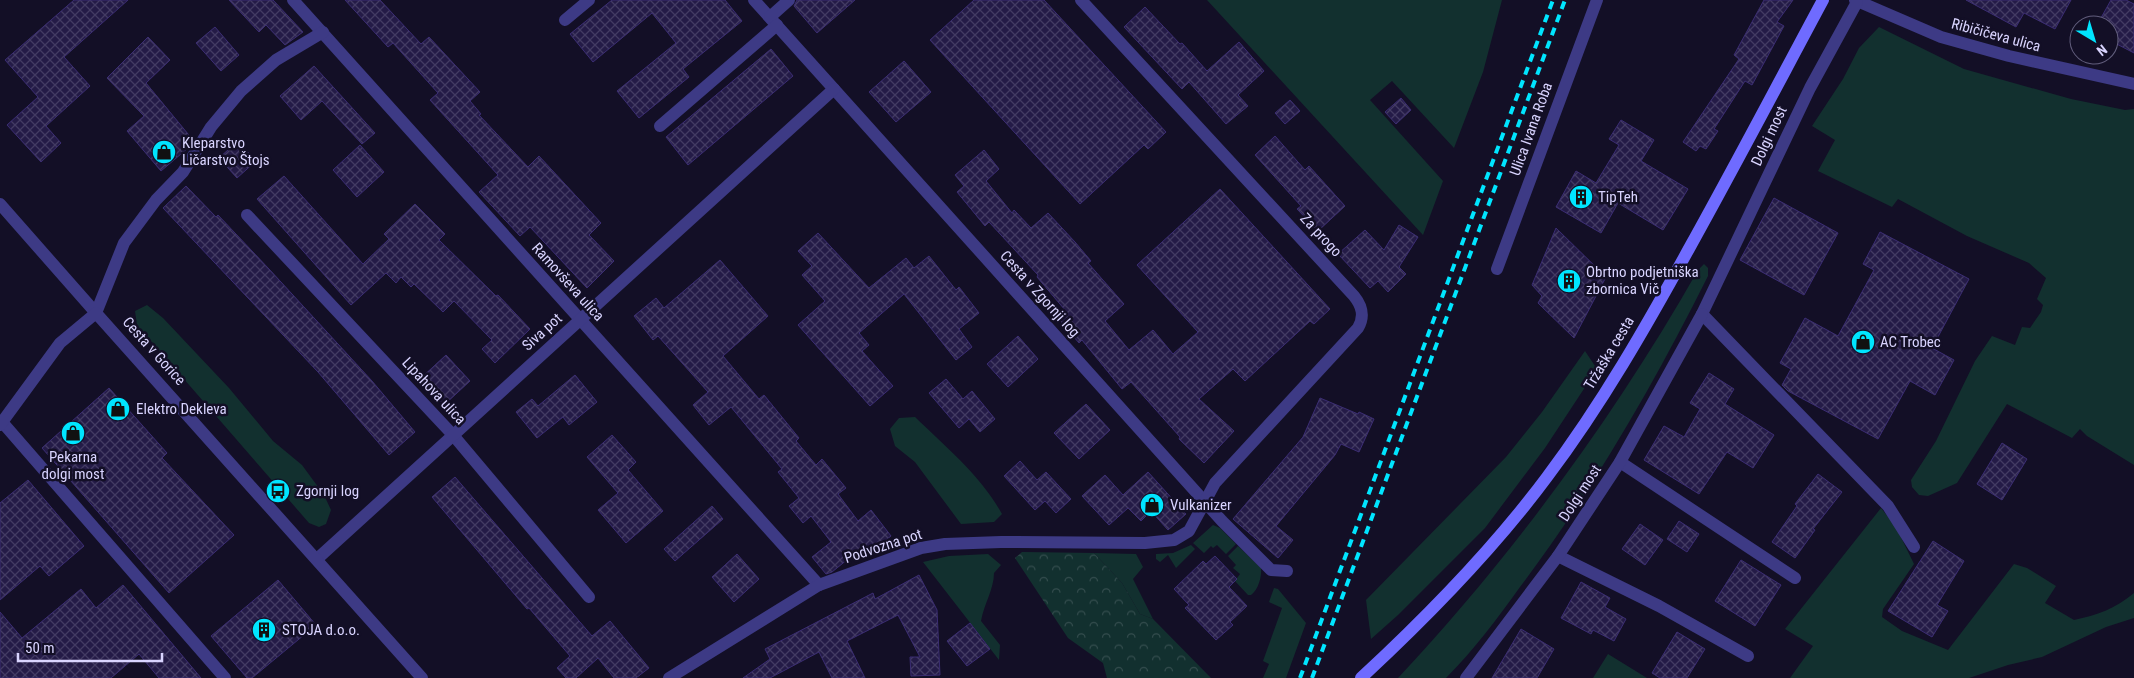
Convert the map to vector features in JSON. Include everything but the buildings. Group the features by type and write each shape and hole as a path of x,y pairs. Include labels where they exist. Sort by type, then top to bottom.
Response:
{"main road":[{"name":"Tržaška cesta","path":"1361,678 1412,631 1484,554 1536,491 1595,408 1678,267 1823,0"}],"street":[{"name":"Ramovševa ulica","path":"293,0 818,585"},
{"path":"565,20 589,0"},
{"name":"Cesta v Zgornji log","path":"754,0 1206,502 1271,570 1287,571"},
{"path":"660,126 773,21 789,0"},
{"name":"Za progo","path":"1082,0 1354,296 1362,309 1362,321 1354,332 1215,483 1206,502"},
{"name":"Ulica Ivana Roba","path":"1497,269 1597,0"},
{"name":"Ribičičeva ulica","path":"1856,1 1941,37 2009,56 2134,84"},
{"name":"Dolgi most","path":"1466,678 1558,556 1620,462 1702,314 1810,88 1856,1"},
{"path":"226,678 1,424 60,343 96,312 124,244 156,200 184,172 211,127 241,90 276,60 323,32"},
{"name":"Siva pot","path":"317,559 834,89"},
{"name":"Cesta v Gorice","path":"0,204 422,678"},
{"name":"Lipahova ulica","path":"247,215 453,435 589,596"},
{"path":"1702,314 1888,506 1914,547"},
{"path":"1620,462 1796,578"},
{"name":"Podvozna pot","path":"669,678 818,585 921,548 945,544 1001,542 1167,542 1179,538 1189,531 1206,502"},
{"path":"1558,556 1659,606 1748,656"}],"green space":[{"path":"1207,0 1502,0 1483,72 1454,148 1392,81 1370,100 1443,181 1423,235"},
{"path":"1879,27 1964,69 2071,99 2125,110 2134,109 2134,465 2087,436 2080,429 2072,438 2007,404 1957,483 1928,496 1919,495 1912,487 1911,480 1936,441 1975,361 1992,336 2015,345 2022,327 2030,328 2041,312 2043,305 2037,299 2046,278 2029,263 1967,236 1898,199 1892,207 1818,171 1835,140 1812,126 1843,79 1859,48"},
{"path":"1704,264 1708,268 1708,276 1666,357 1621,436 1573,513 1503,611 1446,678 1398,678 1482,583 1560,483 1632,378 1698,270"},
{"path":"147,305 163,318 229,388 273,441 302,465 324,495 331,510 326,524 319,527 309,523 137,325 135,311"},
{"path":"1585,351 1597,369 1545,448 1485,528 1398,615 1371,639 1366,600 1506,457 1542,412"},
{"path":"915,417 962,462 994,500 1002,514 994,522 961,524 915,462 895,446 890,429 899,418"},
{"path":"1881,508 1896,527 1914,564 1883,609 1882,617 1902,631 1948,650 2014,564 2027,568 2056,586 2045,603 2074,620 2106,611 2134,593 2134,618 2106,627 2042,657 2008,665 1969,678 1790,678 1813,646 1785,629"},
{"path":"1213,525 1220,528 1236,544 1226,554 1217,545 1213,548 1211,546 1204,553 1193,543"},
{"path":"1191,545 1195,549 1176,568 1168,555 1160,562 1156,559 1156,554 1173,553"},
{"path":"1238,546 1261,568 1259,583 1251,595 1248,595 1235,581 1240,574 1233,568 1236,565 1228,556"},
{"path":"1022,552 1094,553 1122,583 1140,614 1153,619 1211,678 1107,678 1103,663 1068,638 1015,558"},
{"path":"1094,553 1136,554 1143,567 1133,579 1153,619 1140,614 1122,583"},
{"path":"988,554 1001,565 994,573 981,621 1000,645 999,660 923,562 949,556"},
{"path":"1274,588 1278,589 1306,623 1286,678 1263,678 1269,664 1263,661 1282,608 1269,602"},
{"path":"1608,654 1647,678 1593,678"}],"railway":[{"path":"1300,678 1553,0"},
{"path":"1312,678 1565,0"}],"place":[{"name":"Kleparstvo Ličarstvo Štojs","path":"164,152"},
{"name":"TipTeh","path":"1581,197"},
{"name":"Obrtno podjetniška zbornica Vič","path":"1569,281"},
{"name":"AC Trobec","path":"1863,342"},
{"name":"Elektro Dekleva","path":"118,409"},
{"name":"Pekarna dolgi most","path":"73,433"},
{"name":"Zgornji log","path":"278,491"},
{"name":"Vulkanizer","path":"1152,505"},
{"name":"STOJA d.o.o.","path":"264,630"}]}
